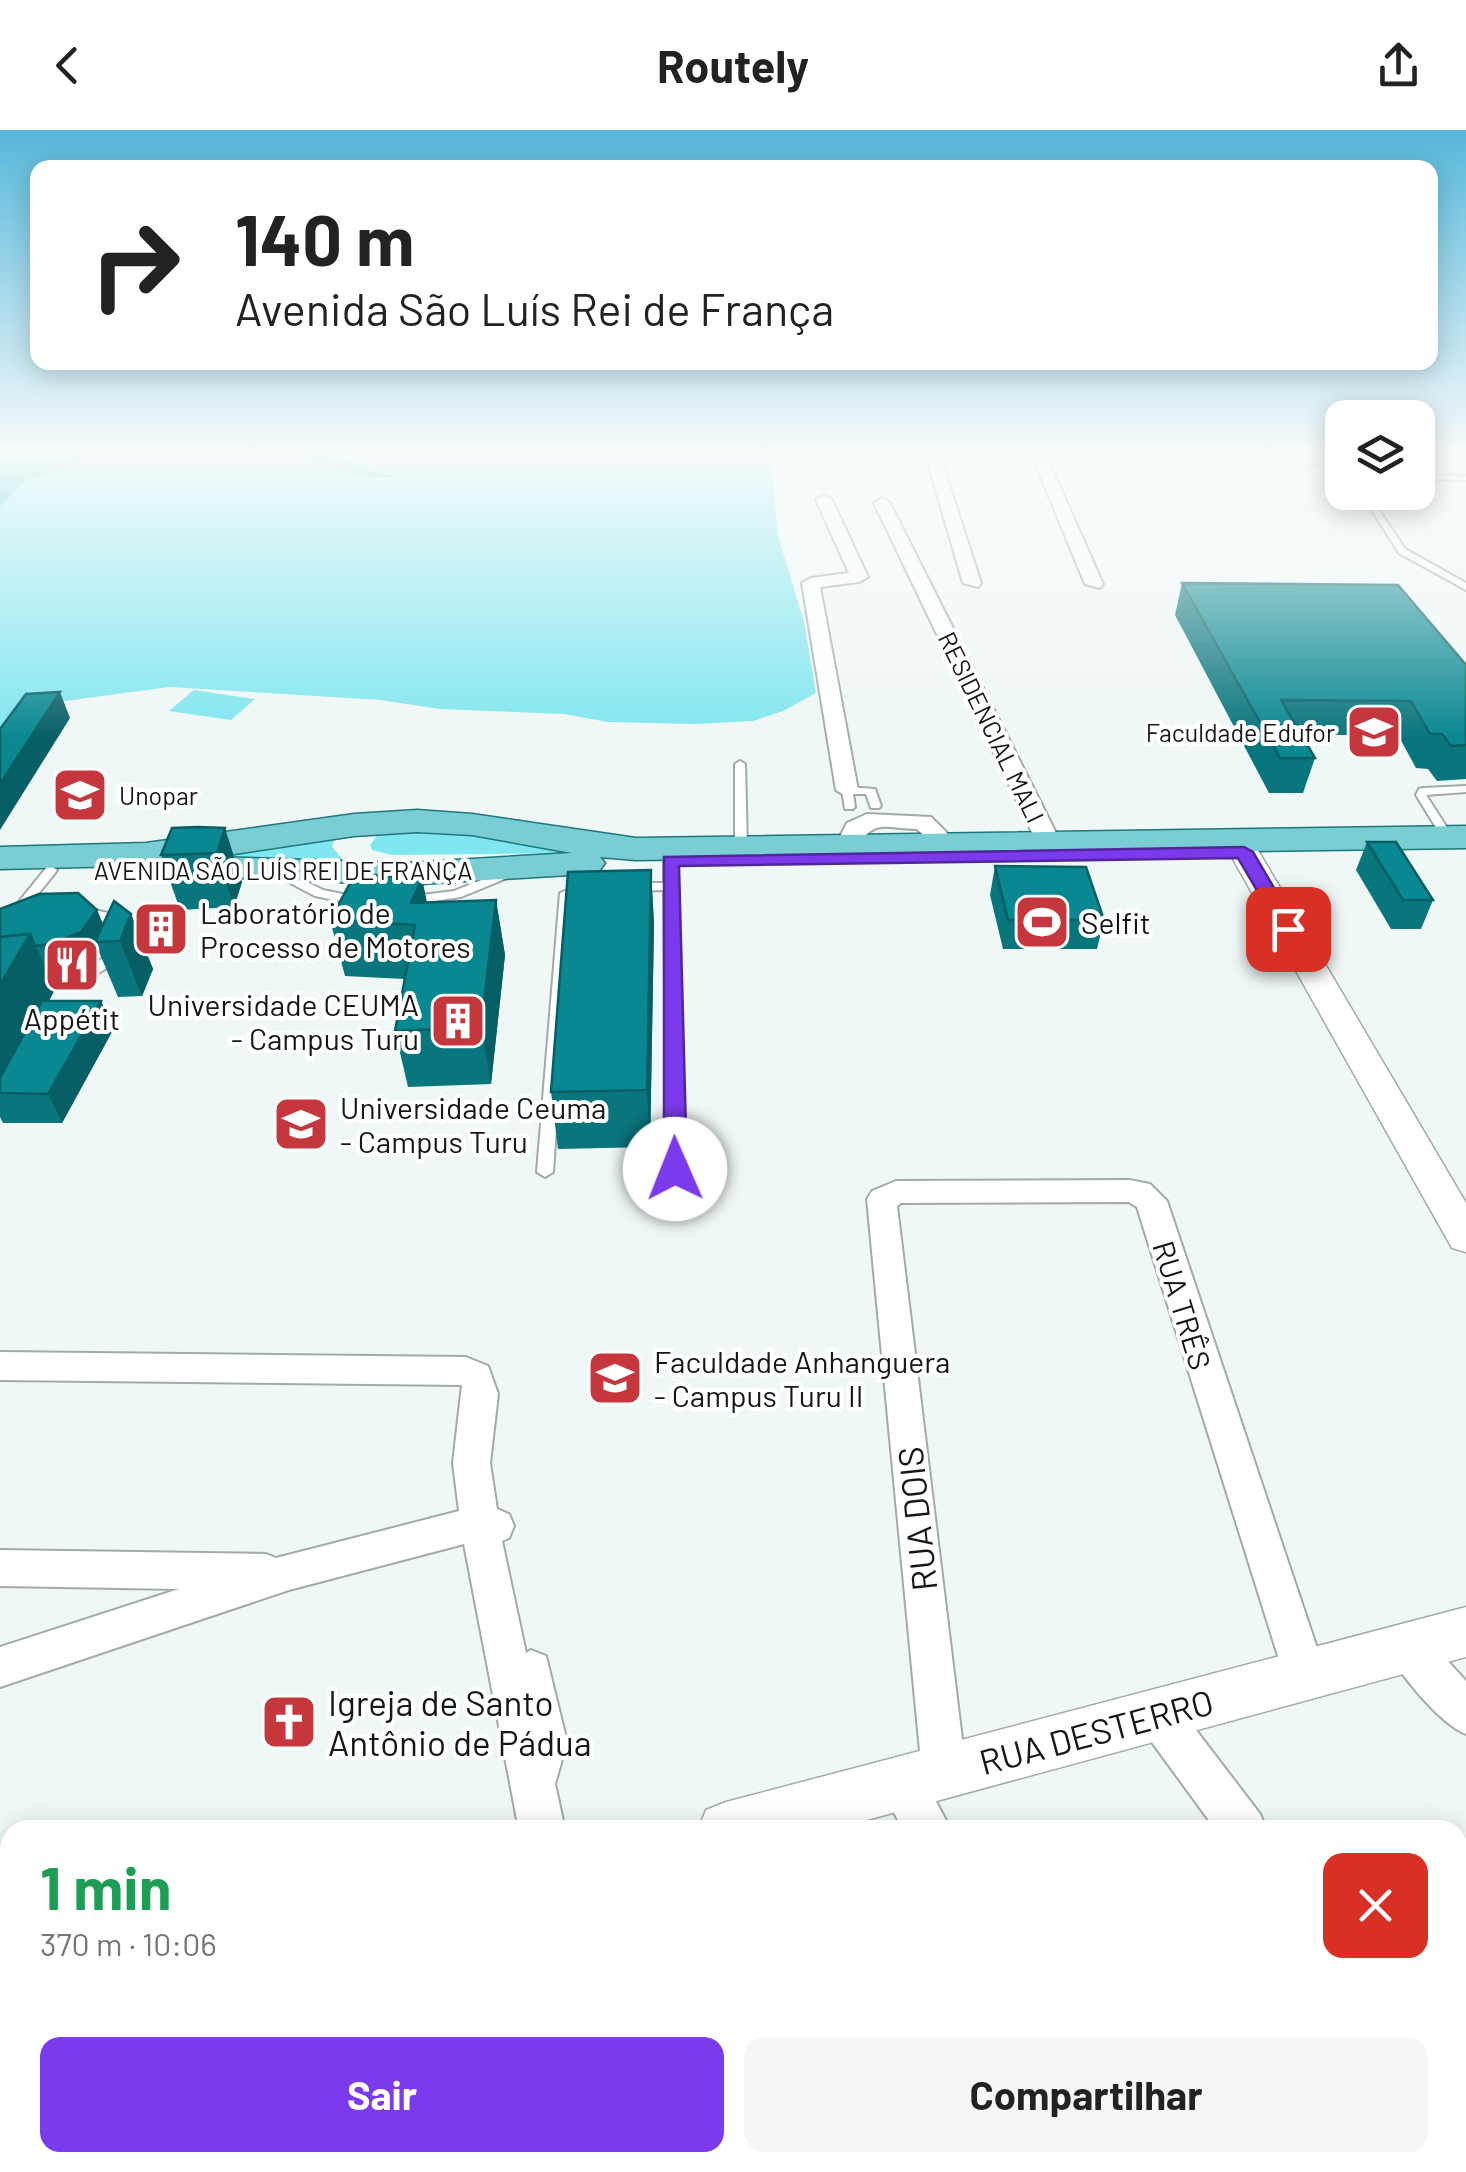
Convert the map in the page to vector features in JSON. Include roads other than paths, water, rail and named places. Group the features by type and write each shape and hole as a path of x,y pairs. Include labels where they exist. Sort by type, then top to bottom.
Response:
{"main road":[{"name":"AVENIDA SÃO LUÍS REI DE FRANÇA","path":"0,858 129,856 335,826 401,821 472,824 617,848 741,847 850,838 946,844 1460,841"},
{"path":"401,821 375,827 362,835 357,844 360,854 388,864 522,866"},
{"name":"AVENIDA SÃO LUÍS REI DE FRANÇA","path":"0,871 274,869 404,874 522,866 671,874 1460,841"}],"street":[{"path":"846,548 859,576 811,584 848,798 850,838"},
{"name":"RESIDENCIAL MALI","path":"904,548 1049,843"},
{"path":"961,548 972,583"},
{"path":"1079,548 1094,584"},
{"path":"850,838 861,822 876,814 922,822 946,844"},
{"path":"1244,852 1466,1238"},
{"name":"RUA TRÊS","path":"881,1206 888,1195 908,1191 1129,1190 1151,1201 1305,1675"},
{"name":"RUA DOIS","path":"881,1206 922,1777"},
{"path":"0,1366 466,1371 476,1376 482,1388 470,1465 540,1820"},
{"path":"0,1667 289,1572 479,1523"},
{"path":"0,1568 289,1572"},
{"name":"RUA DESTERRO","path":"763,1820 1466,1632"},
{"path":"1407,1648 1466,1713"},
{"path":"1158,1715 1237,1820"},
{"path":"922,1777 927,1820"}],"lane":[{"path":"1400,548 1466,587"},
{"path":"740,764 741,847"},
{"path":"1460,841 1423,791 1466,790"},
{"path":"848,798 871,791 876,814"},
{"path":"393,902 457,894 522,866"},
{"path":"274,869 319,893 376,902"},
{"path":"0,931 51,870"},
{"path":"613,888 671,874 675,1169"},
{"path":"545,1172 566,893 594,888"},
{"path":"0,905 9,910 0,931"},
{"path":"0,984 37,988 71,980 110,956 119,937 112,922 104,916 65,911"},
{"path":"653,914 671,914"},
{"path":"0,931 36,916"},
{"path":"564,917 582,916"},
{"path":"63,996 71,980"}],"place":[{"name":"Faculdade Edufor","path":"1374,732"},
{"name":"Unopar","path":"80,795"},
{"name":"Selfit","path":"1042,922"},
{"name":"Laboratório de Processo de Motores","path":"161,929"},
{"name":"Appétit","path":"72,965"},
{"name":"Universidade CEUMA - Campus Turu","path":"458,1021"},
{"name":"Universidade Ceuma - Campus Turu","path":"301,1124"},
{"name":"Faculdade Anhanguera - Campus Turu II","path":"615,1378"},
{"name":"Igreja de Santo Antônio de Pádua","path":"289,1722"}]}
